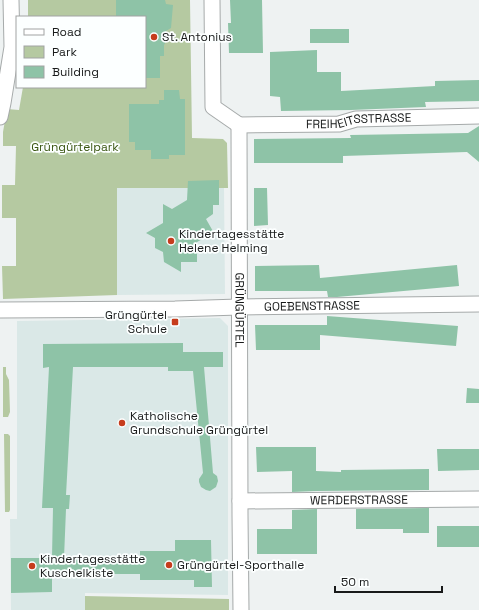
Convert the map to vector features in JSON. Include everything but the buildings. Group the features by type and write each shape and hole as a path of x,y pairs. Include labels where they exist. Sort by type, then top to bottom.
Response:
{"street":[{"path":"0,117 12,47 11,0"},
{"path":"212,0 213,107 239,125"},
{"name":"FREIHEITSSTRASSE","path":"239,125 339,124 356,119 479,116"},
{"name":"GRÜNGÜRTEL","path":"239,125 241,610"},
{"name":"GOEBENSTRASSE","path":"0,310 479,304"},
{"name":"WERDERSTRASSE","path":"240,500 479,498"}],"shaded area":[{"name":"Kindertagesstätte Helene Helming","path":"117,188 224,188 225,294 117,295"},
{"name":"Katholische Grundschule Grüngürtel","path":"220,318 228,326 228,595 85,593 85,610 11,610 10,519 17,519 17,321"}],"green space":[{"name":"Grüngürtelpark","path":"28,0 190,0 192,138 223,139 227,143 228,188 117,188 117,295 3,299 2,266 16,266 16,218 2,218 2,185 15,185 16,146 3,146 3,132 7,109 19,110 23,88 146,88 146,16 28,16"},
{"path":"3,367 6,367 6,374 9,380 10,412 8,417 3,417"},
{"path":"4,434 8,434 10,436 9,512 5,512"},
{"path":"85,596 229,599 229,610 85,610"}],"place":[{"name":"St. Antonius","path":"154,37"},
{"name":"Kindertagesstätte Helene Helming","path":"171,241"},
{"name":"Grüngürtel Schule","path":"175,322"},
{"name":"Katholische Grundschule Grüngürtel","path":"122,423"},
{"name":"Grüngürtel-Sporthalle","path":"169,565"},
{"name":"Kindertagesstätte Kuschelkiste","path":"32,566"}]}
